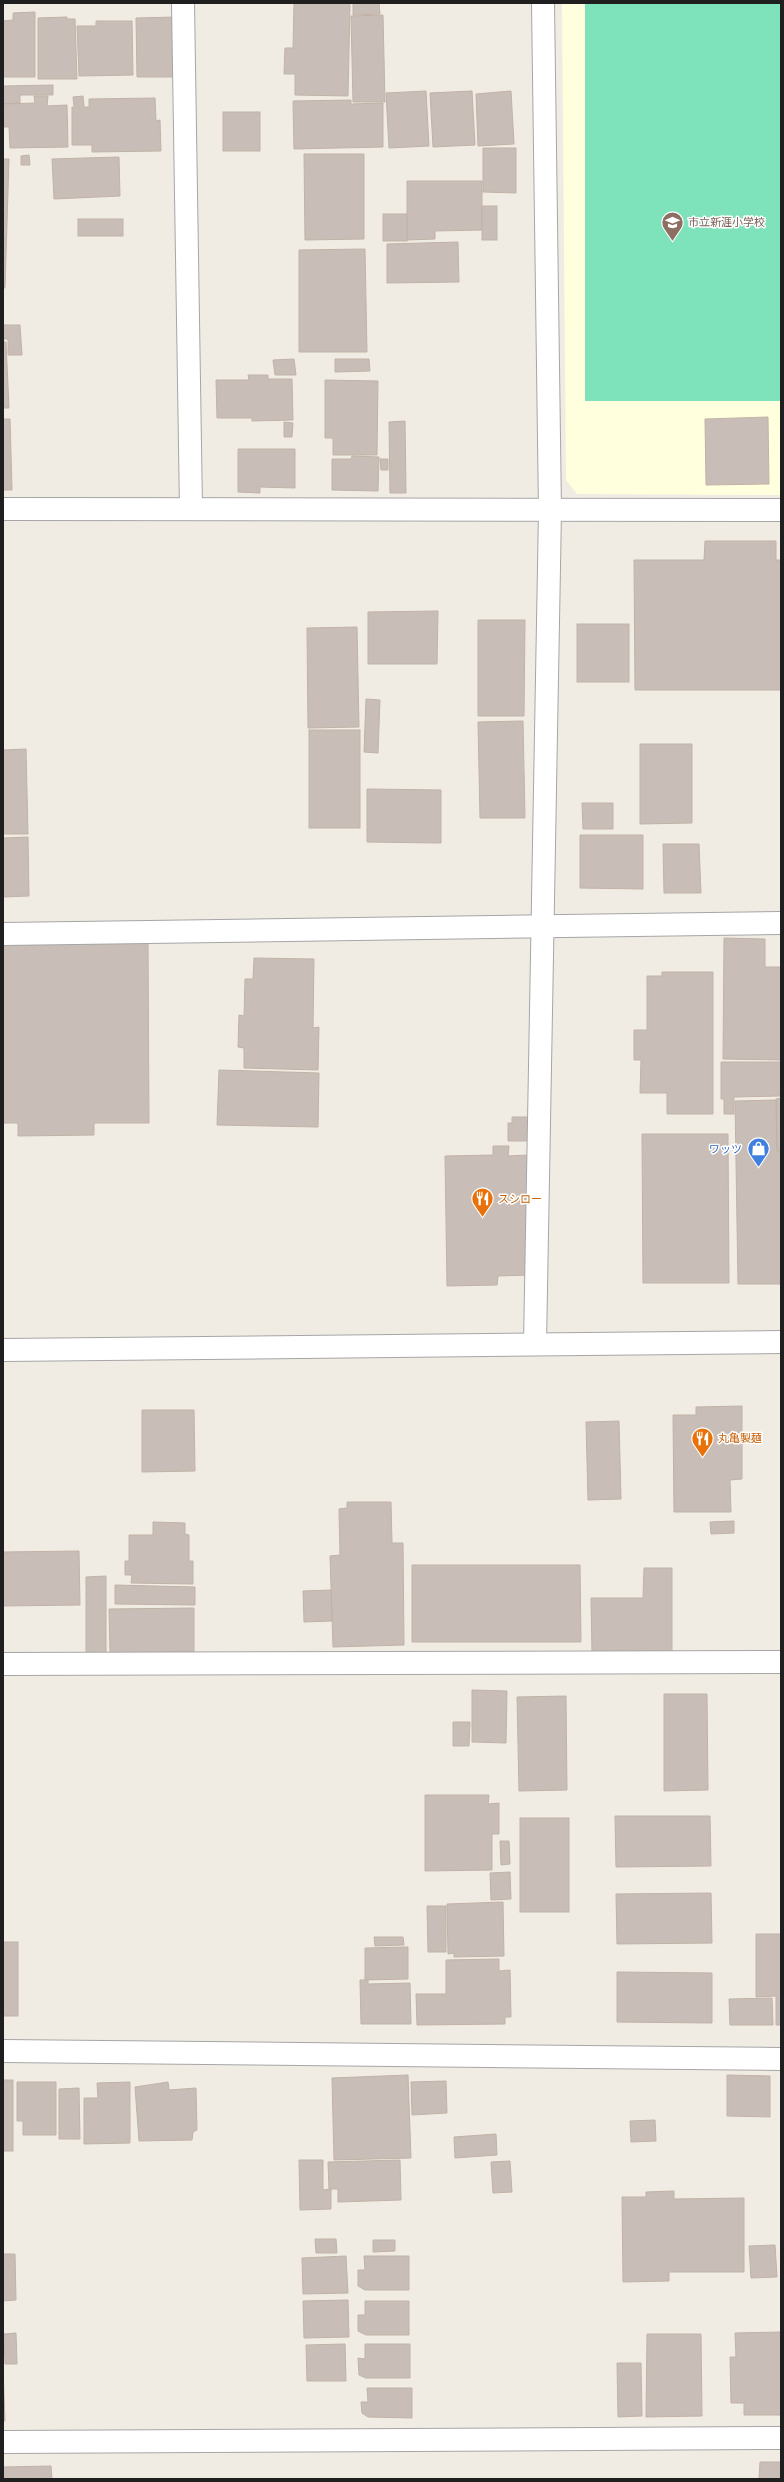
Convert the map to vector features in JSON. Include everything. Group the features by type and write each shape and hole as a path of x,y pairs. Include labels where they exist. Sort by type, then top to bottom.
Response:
{"street":[{"path":"183,3 191,509"},
{"path":"535,1344 544,927 550,511 543,3"},
{"path":"3,509 550,511 781,510"},
{"path":"3,934 781,923"},
{"path":"3,1350 781,1342"},
{"path":"3,1664 781,1662"},
{"path":"3,2051 781,2059"},
{"path":"3,2442 781,2438"}],"shaded area":[{"name":"市立新涯小学校","path":"562,3 781,3 781,495 577,494 566,480"}],"green space":[{"name":"市立新涯小学校","path":"585,3 781,3 781,401 585,401"}],"building":[{"path":"294,3 350,3 348,96 295,95 295,74 284,74 285,48 293,48"},
{"path":"353,3 379,3 380,14 353,15"},
{"path":"35,12 35,77 3,77 3,21 13,20 13,13"},
{"path":"383,15 385,102 353,102 351,16"},
{"path":"67,17 67,19 75,19 77,79 38,79 38,18"},
{"path":"176,17 177,77 137,77 136,18"},
{"path":"96,21 132,21 133,75 79,76 77,26 96,26"},
{"path":"53,85 53,95 20,95 20,103 3,104 3,86"},
{"path":"426,91 429,146 389,148 386,93"},
{"path":"472,91 475,145 433,147 430,93"},
{"path":"511,91 514,144 478,146 476,94"},
{"path":"34,96 48,96 47,106 67,105 68,147 10,148 9,127 4,127 3,104 35,103"},
{"path":"83,96 84,106 74,106 73,97"},
{"path":"155,98 156,121 160,120 161,151 92,152 92,145 72,145 72,107 89,107 89,99"},
{"path":"351,100 351,104 383,103 383,147 294,149 293,101"},
{"path":"223,112 260,112 260,151 223,151"},
{"path":"483,148 516,148 516,193 483,192"},
{"path":"304,154 364,154 364,239 305,240"},
{"path":"29,155 30,165 21,165 21,156"},
{"path":"119,157 120,196 54,199 52,159"},
{"path":"3,159 9,159 5,288 3,288"},
{"path":"407,181 482,181 482,230 435,231 435,239 407,240"},
{"path":"482,206 497,206 497,240 482,240"},
{"path":"383,214 407,214 407,241 383,241"},
{"path":"78,219 123,219 123,236 78,236"},
{"path":"458,242 459,282 387,283 387,244"},
{"path":"365,249 367,352 299,352 299,250"},
{"path":"3,325 20,325 22,355 8,355 8,339 3,339"},
{"path":"3,342 6,342 9,408 3,408"},
{"path":"294,359 296,375 275,375 273,360"},
{"path":"335,359 369,359 370,371 335,372"},
{"path":"248,375 268,375 268,379 292,379 293,420 252,421 252,418 217,418 216,380 249,380"},
{"path":"325,380 378,381 377,455 333,455 333,438 325,438"},
{"path":"768,417 769,484 706,485 705,419"},
{"path":"3,419 10,419 12,490 3,490"},
{"path":"405,421 406,493 390,493 389,422"},
{"path":"284,422 293,423 292,437 284,437"},
{"path":"238,449 295,449 295,488 260,487 260,493 238,492"},
{"path":"352,456 379,457 378,491 332,490 332,459 351,459"},
{"path":"380,459 388,459 388,470 381,470"},
{"path":"705,541 776,541 776,560 781,560 781,690 635,690 634,560 704,560"},
{"path":"438,611 437,664 368,664 368,612"},
{"path":"478,620 525,620 524,716 478,716"},
{"path":"577,624 629,624 629,682 577,682"},
{"path":"357,627 359,727 308,728 307,628"},
{"path":"366,699 380,700 378,753 364,752"},
{"path":"523,721 525,818 480,818 478,722"},
{"path":"309,730 360,730 360,828 309,828"},
{"path":"640,744 692,744 692,823 640,824"},
{"path":"26,749 28,834 3,834 3,750"},
{"path":"367,789 441,790 441,843 367,842"},
{"path":"582,803 613,803 613,829 583,829"},
{"path":"580,835 643,835 643,889 580,888"},
{"path":"28,837 29,896 3,897 3,838"},
{"path":"663,844 699,844 701,893 664,893"},
{"path":"148,937 149,1123 94,1123 94,1135 18,1136 18,1123 3,1123 3,938"},
{"path":"724,938 765,939 765,967 781,967 781,1060 723,1059"},
{"path":"254,958 314,959 313,1028 319,1027 318,1070 244,1068 244,1048 238,1047 239,1015 244,1016 245,979 253,979"},
{"path":"662,972 713,972 713,1114 667,1114 667,1093 640,1093 641,1060 634,1060 634,1030 647,1030 647,976 662,976"},
{"path":"721,1062 781,1062 781,1096 734,1097 734,1114 724,1114 724,1099 721,1099"},
{"path":"219,1070 319,1073 318,1127 217,1125"},
{"path":"781,1098 781,1151 777,1151 776,1099"},
{"path":"776,1100 777,1151 781,1151 781,1284 738,1284 735,1101"},
{"path":"512,1117 530,1117 530,1141 508,1141 508,1123 512,1123"},
{"path":"642,1134 728,1134 729,1283 643,1283"},
{"path":"493,1146 509,1146 508,1156 528,1155 530,1275 498,1276 497,1285 447,1286 445,1156 493,1155"},
{"path":"742,1406 742,1479 730,1480 731,1512 674,1512 673,1415 696,1415 696,1407"},
{"path":"142,1410 194,1410 195,1471 142,1472"},
{"path":"619,1421 621,1499 588,1500 586,1422"},
{"path":"347,1502 391,1502 392,1543 403,1543 404,1645 333,1647 330,1556 340,1555 339,1509 347,1508"},
{"path":"734,1521 734,1533 711,1534 710,1522"},
{"path":"153,1522 185,1523 185,1534 189,1535 189,1561 193,1561 193,1584 131,1583 132,1575 125,1575 125,1561 129,1561 129,1535 153,1535"},
{"path":"79,1551 80,1605 3,1606 3,1552"},
{"path":"412,1565 580,1565 581,1642 412,1642"},
{"path":"644,1568 672,1568 672,1653 592,1653 591,1598 643,1598"},
{"path":"106,1576 106,1654 86,1655 86,1577"},
{"path":"115,1585 195,1587 195,1605 115,1604"},
{"path":"331,1590 332,1621 304,1622 303,1591"},
{"path":"194,1608 194,1652 110,1653 109,1609"},
{"path":"472,1690 507,1691 506,1743 472,1742"},
{"path":"664,1694 707,1694 708,1790 664,1791"},
{"path":"566,1696 567,1790 519,1791 517,1697"},
{"path":"453,1722 470,1722 469,1746 453,1746"},
{"path":"425,1795 489,1795 488,1804 499,1803 499,1834 492,1834 492,1870 425,1871"},
{"path":"615,1816 710,1816 711,1866 616,1867"},
{"path":"520,1818 569,1818 569,1912 520,1912"},
{"path":"500,1841 509,1841 510,1864 501,1865"},
{"path":"510,1872 511,1899 491,1900 490,1873"},
{"path":"711,1893 712,1943 617,1944 616,1894"},
{"path":"503,1902 504,1956 454,1957 454,1953 448,1954 447,1904"},
{"path":"427,1906 446,1906 446,1952 428,1952"},
{"path":"756,1934 781,1934 781,2025 776,2025 776,1996 756,1997"},
{"path":"374,1937 403,1937 404,1945 375,1946"},
{"path":"3,1942 18,1942 18,2016 3,2016"},
{"path":"408,1947 408,1979 365,1980 365,1948"},
{"path":"499,1959 499,1971 510,1970 511,2017 505,2017 505,2024 417,2025 416,1994 446,1994 446,1960"},
{"path":"617,1972 712,1973 712,2023 617,2022"},
{"path":"360,1980 368,1980 368,1984 410,1983 411,2024 361,2024"},
{"path":"772,1998 773,2025 730,2025 729,1999"},
{"path":"408,2075 411,2158 334,2160 332,2078"},
{"path":"727,2075 770,2076 770,2117 727,2116"},
{"path":"3,2080 13,2080 13,2151 3,2151"},
{"path":"446,2081 447,2113 412,2115 411,2082"},
{"path":"17,2082 56,2082 56,2135 23,2135 23,2121 17,2121"},
{"path":"130,2082 130,2143 84,2144 84,2098 98,2098 97,2083"},
{"path":"168,2082 169,2090 196,2088 197,2130 193,2132 192,2140 139,2141 135,2087"},
{"path":"79,2088 80,2139 59,2139 59,2089"},
{"path":"655,2120 656,2141 631,2142 630,2121"},
{"path":"496,2134 497,2155 455,2158 454,2137"},
{"path":"299,2160 323,2160 323,2190 331,2189 331,2209 300,2210"},
{"path":"400,2160 401,2200 338,2202 338,2189 329,2189 328,2162"},
{"path":"510,2161 512,2192 493,2193 491,2162"},
{"path":"674,2191 674,2199 744,2198 744,2272 669,2272 669,2281 623,2282 622,2197 646,2197 646,2192"},
{"path":"315,2239 336,2239 337,2253 316,2253"},
{"path":"373,2240 395,2240 395,2251 373,2252"},
{"path":"775,2245 777,2277 751,2278 749,2246"},
{"path":"3,2254 15,2254 16,2300 3,2301"},
{"path":"346,2256 348,2293 303,2294 302,2258"},
{"path":"364,2256 409,2256 409,2290 365,2290 358,2286 358,2270 365,2270"},
{"path":"348,2300 349,2337 304,2338 303,2301"},
{"path":"365,2301 409,2301 409,2335 366,2335 358,2331 358,2315 365,2315"},
{"path":"781,2332 781,2415 744,2415 744,2403 731,2403 730,2357 736,2357 735,2333"},
{"path":"16,2333 17,2364 5,2364 4,2334"},
{"path":"647,2334 701,2334 702,2416 646,2417"},
{"path":"345,2344 346,2381 307,2381 306,2345"},
{"path":"365,2344 410,2344 410,2378 366,2378 359,2375 358,2358 365,2359"},
{"path":"617,2363 641,2363 642,2416 618,2417"},
{"path":"3,2369 5,2421 3,2421"},
{"path":"367,2388 412,2388 412,2418 368,2417 362,2413 361,2402 368,2402"},
{"path":"760,2462 781,2462 781,2479 759,2479"},
{"path":"51,2466 52,2479 3,2479 3,2467"}],"place":[{"name":"市立新涯小学校","path":"673,242"},
{"name":"ワッツ","path":"758,1168"},
{"name":"スシロー","path":"483,1218"},
{"name":"丸亀製麺","path":"702,1458"}]}
